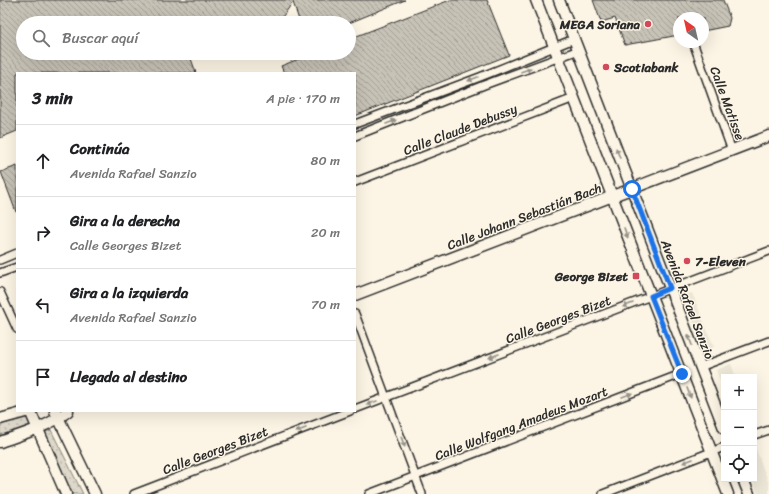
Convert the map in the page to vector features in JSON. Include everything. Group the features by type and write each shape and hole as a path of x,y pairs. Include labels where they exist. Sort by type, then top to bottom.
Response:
{"main road":[{"path":"536,0 728,494"},
{"name":"Avenida Rafael Sanzio","path":"559,0 721,420"},
{"name":"Calle Johann Sebastián Bach","path":"356,295 769,136"},
{"path":"0,419 26,412"},
{"path":"30,412 66,494"},
{"path":"0,442 37,429 57,415 95,494"},
{"path":"745,482 749,494"}],"street":[{"path":"356,124 574,39"},
{"name":"Calle Matisse","path":"695,48 732,151"},
{"path":"356,136 579,50"},
{"path":"502,68 505,78"},
{"name":"Calle Claude Debussy","path":"356,182 574,98"},
{"name":"Calle Georges Bizet","path":"356,409 769,251"},
{"path":"0,260 16,253"},
{"path":"0,273 16,267"},
{"path":"0,292 16,327"},
{"path":"356,317 422,494"},
{"path":"700,367 769,341"},
{"name":"Calle Wolfgang Amadeus Mozart","path":"369,494 682,374"},
{"name":"Calle Georges Bizet","path":"134,494 347,412"},
{"path":"757,435 769,430"},
{"path":"602,494 721,448"}],"shaded area":[{"path":"692,293 714,347 705,350 683,296"},
{"path":"731,364 735,374 721,374 721,384 716,370"},
{"path":"27,414 32,425 0,436 0,424"},
{"path":"51,430 83,494 72,494 45,432"},
{"path":"757,452 769,484 769,494 758,494 753,482 757,482"}],"building":[{"path":"0,0 405,0 356,20 356,16 298,16 293,2 283,16 16,16 16,60 191,60 196,72 16,72 16,131 0,138"},
{"path":"450,0 487,0 509,55 356,116 356,72 284,72 281,66 296,60 356,60 356,36"},
{"name":"MEGA Soriana","path":"593,0 723,0 730,18 728,26 709,30 709,12 673,12 673,36 625,45 615,18 601,22"},
{"path":"16,166 16,212 1,172"}],"place":[{"name":"MEGA Soriana","path":"648,24"},
{"name":"Scotiabank","path":"606,67"},
{"name":"7-Eleven","path":"687,261"},
{"name":"George Bizet","path":"636,276"}],"route":[{"path":"632,189 670,288 651,296 682,374"}]}
